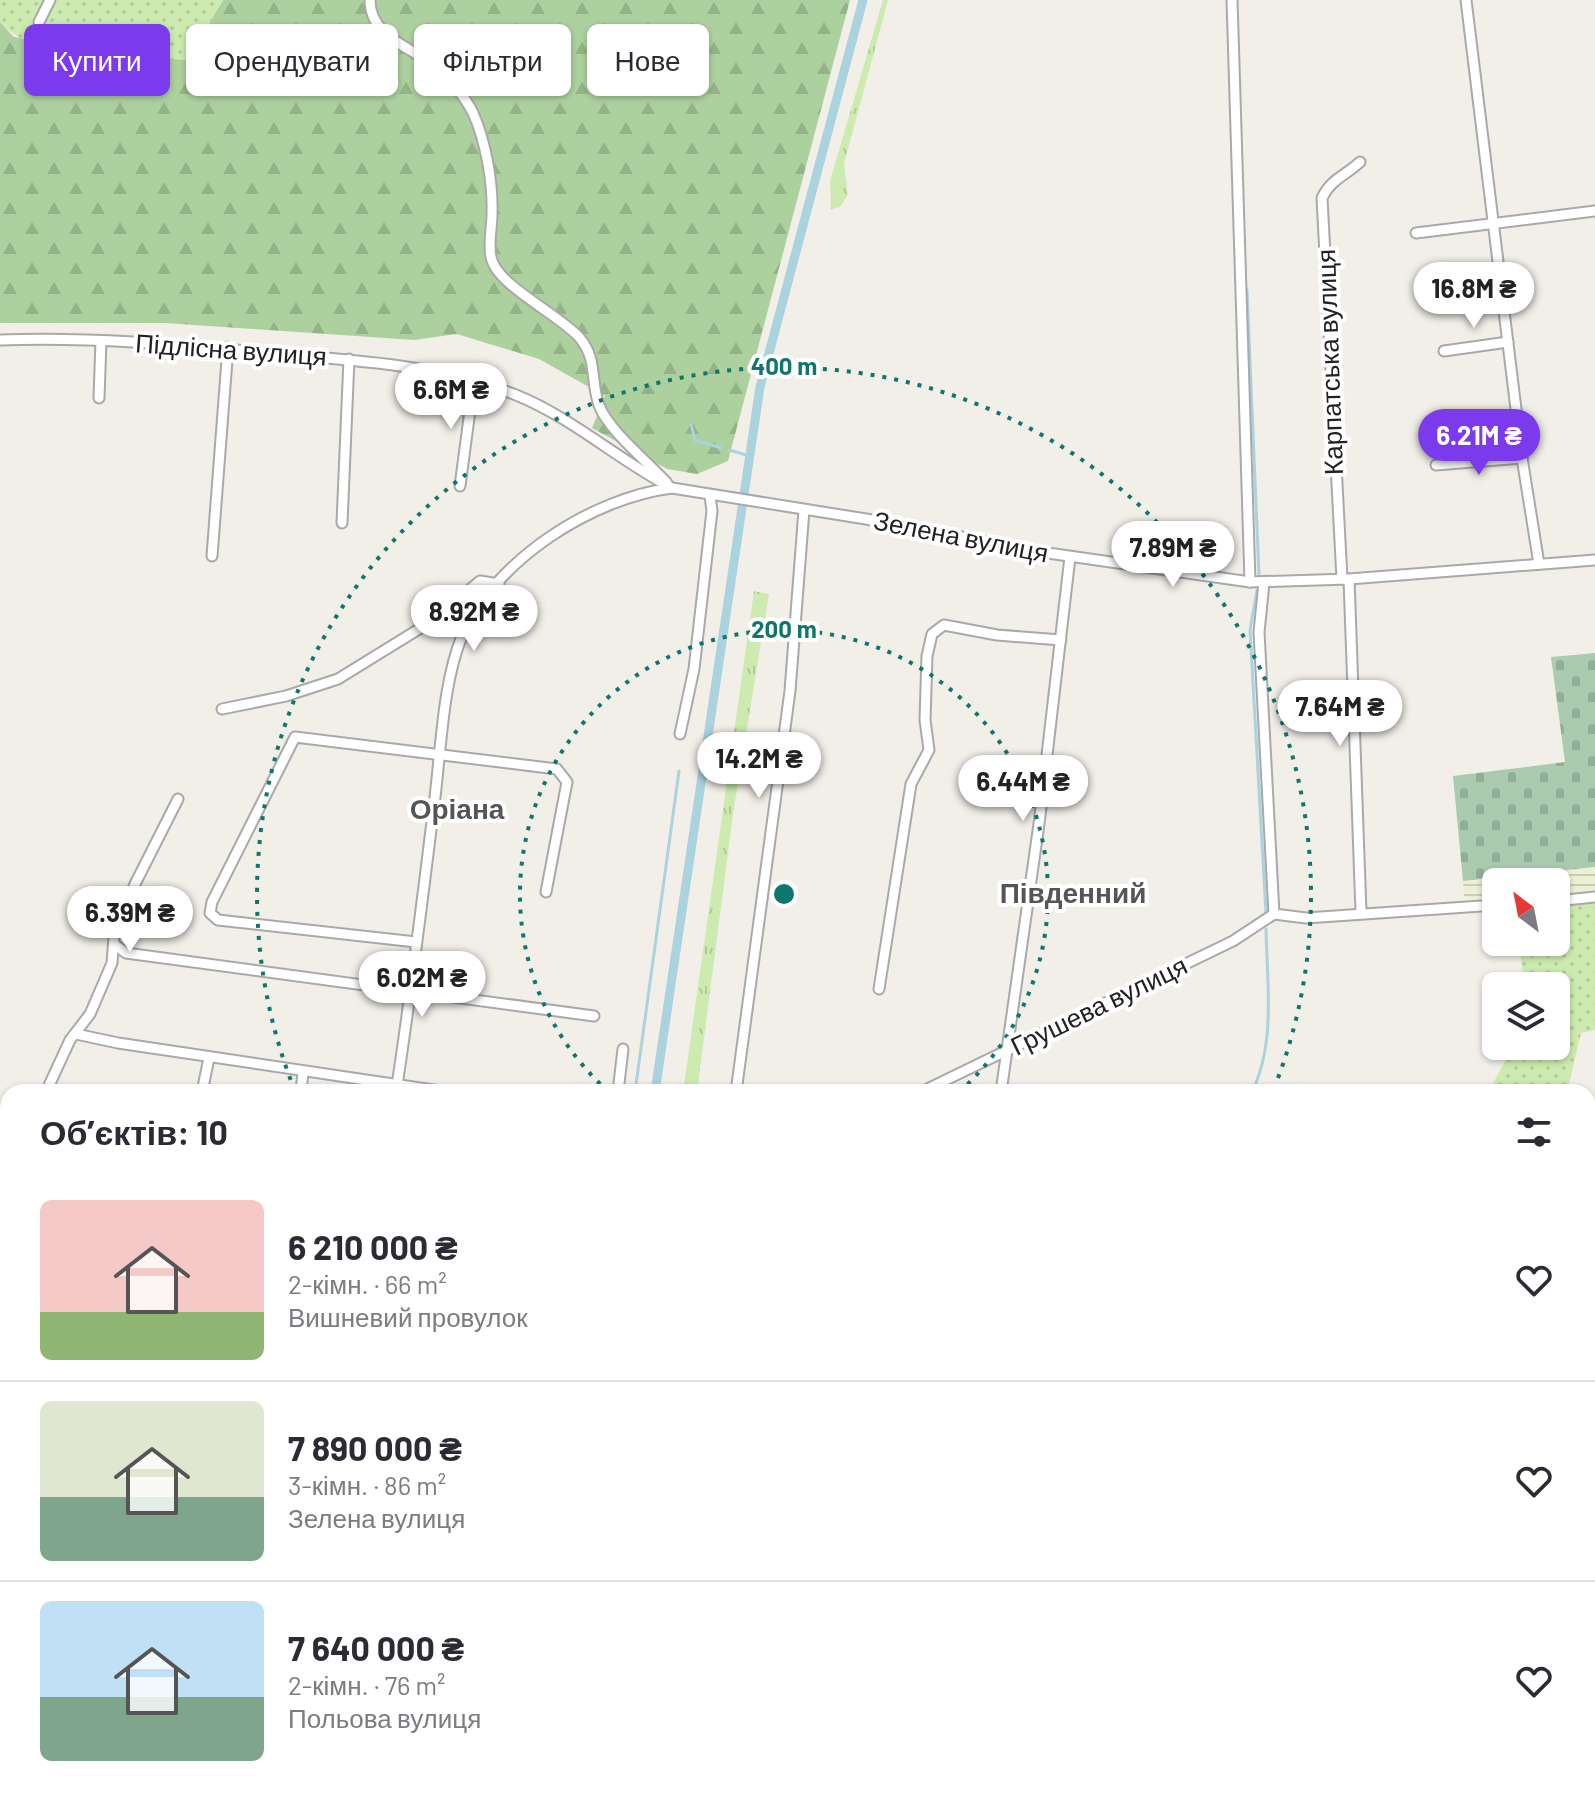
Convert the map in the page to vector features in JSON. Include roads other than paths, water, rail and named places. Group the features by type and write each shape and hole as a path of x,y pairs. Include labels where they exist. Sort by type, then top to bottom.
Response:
{"street":[{"path":"39,22 50,0"},
{"path":"370,0 383,32 435,65 473,112 484,148 493,210 491,257 494,265 512,287 551,311 580,339 594,360 599,405 606,418 672,488"},
{"path":"1232,0 1250,582"},
{"path":"1466,0 1522,458 1539,564"},
{"name":"Карпатська вулиця","path":"1360,162 1349,173 1330,182 1322,198 1361,912"},
{"path":"1416,233 1595,211"},
{"name":"Підлісна вулиця","path":"0,340 228,347 349,359 474,380 549,409 622,460 672,488"},
{"path":"99,398 101,341"},
{"path":"1444,351 1508,342"},
{"path":"212,556 228,347"},
{"path":"342,523 349,359"},
{"path":"460,486 474,380"},
{"path":"1436,465 1522,458"},
{"path":"397,1084 440,753 462,637 499,584 535,549 579,518 633,497 672,488"},
{"name":"Зелена вулиця","path":"672,488 1070,557 1250,582 1345,579 1595,560"},
{"path":"680,734 694,669 712,511 710,496"},
{"path":"737,1084 790,691 804,510"},
{"path":"1002,1084 1070,557"},
{"path":"222,709 324,685 432,621 480,581 499,584"},
{"path":"1264,583 1259,632 1274,914 1306,918 1482,906"},
{"path":"879,989 911,784 929,750 925,720 932,634 944,625 997,635 1061,640"},
{"path":"416,942 218,920 210,908 295,737 440,753 557,769 564,773 567,782 546,892"},
{"path":"50,1084 90,1014 112,963 114,937 135,884 178,799"},
{"path":"1570,900 1595,897"},
{"name":"Грушева вулиця","path":"937,1084 1233,941 1274,914"},
{"path":"115,945 126,953 594,1016"},
{"path":"76,1034 374,1084"},
{"path":"619,1084 623,1049"},
{"path":"204,1084 209,1058"},
{"path":"302,1084 303,1072"}],"waterway":[{"path":"656,1084 760,387 863,0"},
{"path":"1247,290 1259,575"},
{"path":"691,424 695,440 721,448"},
{"path":"729,450 750,456"},
{"path":"1257,590 1250,630 1266,913"},
{"path":"636,1084 679,771"},
{"path":"1255,1084 1267,1033 1266,929"}],"district":[{"name":"Оріана","path":"457,809"},
{"name":"Південний","path":"1073,893"}]}
